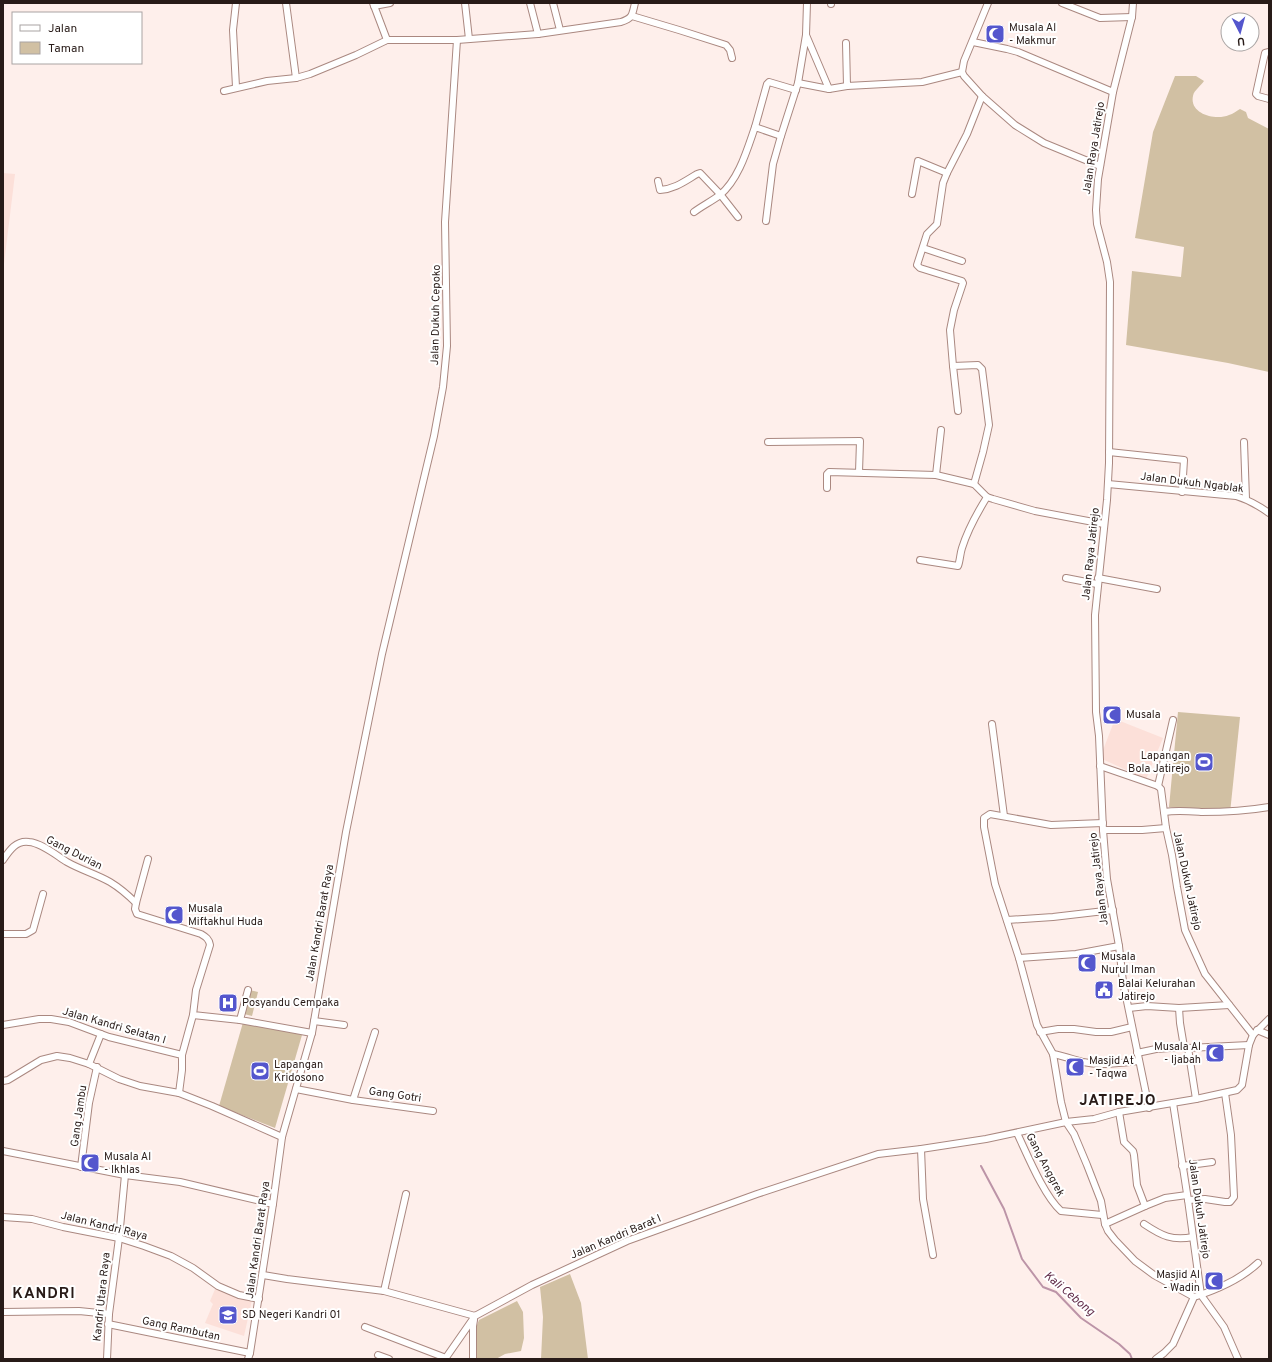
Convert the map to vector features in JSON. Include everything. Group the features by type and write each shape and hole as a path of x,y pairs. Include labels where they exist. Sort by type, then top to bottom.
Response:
{"street":[{"path":"236,3 232,30 236,87"},
{"path":"286,3 296,78"},
{"path":"387,40 374,5 390,3"},
{"path":"465,3 469,40"},
{"path":"530,3 538,34"},
{"path":"553,3 560,30"},
{"path":"224,90 267,81 296,78 310,74 387,40 469,40 538,34 621,22 628,20 632,16 634,3"},
{"path":"766,221 773,164 798,83 806,35 807,3"},
{"path":"988,3 964,61 962,72 964,76 982,96 1015,125 1028,134 1044,143 1100,166"},
{"path":"1062,3 1100,18 1132,17"},
{"name":"Jalan Raya Jatirejo","path":"1133,3 1132,17 1113,92 1100,166 1096,210 1097,224 1107,262 1110,282 1108,484 1095,615 1095,660 1096,712 1099,736 1107,879 1119,946 1123,982 1149,1108"},
{"path":"632,16 726,45 730,50 732,58"},
{"path":"806,35 829,89"},
{"name":"Jalan Dukuh Cepoko","path":"382,654 434,436 443,387 447,346 445,222 457,40"},
{"path":"973,42 1018,52 1113,92"},
{"path":"846,43 847,86"},
{"path":"1269,52 1265,53 1256,94 1269,99"},
{"path":"798,83 829,89 847,86 922,82 962,72"},
{"path":"694,212 720,194 733,180 746,152 755,127 767,84 769,82 796,90"},
{"path":"958,411 950,330 954,310 963,283 962,281 918,267 917,265 927,234 937,224 943,183 968,134 982,96"},
{"path":"755,127 781,136"},
{"path":"912,194 918,160 947,173"},
{"path":"658,181 660,190 668,189 673,188 700,173 738,216"},
{"path":"923,248 962,261"},
{"path":"953,366 978,365 982,369 989,424 986,441 974,484"},
{"path":"936,475 941,430"},
{"path":"768,442 860,441 859,472"},
{"path":"1244,442 1246,499"},
{"path":"1109,452 1184,460 1182,492"},
{"path":"827,488 827,474 829,472 936,475 974,484 987,497 1034,511 1104,524"},
{"name":"Jalan Dukuh Ngablak","path":"1108,484 1236,496 1258,505 1269,513"},
{"path":"920,560 958,566 968,531 975,516 987,497"},
{"path":"1066,578 1157,589"},
{"name":"Jalan Kandri Barat Raya","path":"249,1356 260,1299 282,1138 312,1033 346,832 382,654"},
{"path":"1100,766 1158,786 1174,720"},
{"path":"992,724 1004,816"},
{"name":"Jalan Dukuh Jatirejo","path":"1158,786 1162,793 1166,828 1185,930 1206,974 1229,1005 1255,1033"},
{"path":"1164,812 1174,810 1201,812 1246,811 1269,807"},
{"name":"Jalan Dukuh Jatirejo","path":"1166,828 1142,830 1103,826 1051,825 990,814 984,818 984,827 996,884 1019,958 1026,989 1040,1032 1053,1054 1066,1122 1074,1134 1101,1201 1102,1215 1108,1231 1135,1261 1154,1275 1197,1296 1224,1327 1238,1359"},
{"name":"Gang Durian","path":"3,860 12,846 21,842 29,842 52,852 67,862 109,882 125,892 136,903 135,910 137,914 207,937 210,945 196,990 193,1015 182,1055"},
{"path":"136,903 148,859"},
{"path":"3,934 26,934 33,930 43,894"},
{"path":"1007,920 1053,917 1113,910"},
{"path":"1019,958 1083,953 1119,946"},
{"path":"240,1020 248,990"},
{"path":"1129,1008 1147,1006 1179,1008 1229,1005"},
{"path":"1179,1008 1180,1023 1196,1099"},
{"path":"193,1015 240,1020 312,1033"},
{"name":"Jalan Kandri Selatan I","path":"3,1025 52,1018 69,1022 101,1034 182,1055"},
{"path":"1017,1133 1066,1122 1094,1119 1118,1112 1149,1108 1237,1090 1242,1086 1249,1045 1255,1033 1269,1018"},
{"path":"314,1021 344,1025"},
{"path":"1040,1032 1074,1028 1096,1032 1111,1032 1132,1027"},
{"name":"Gang Gotri","path":"353,1100 375,1032"},
{"path":"1255,1033 1269,1035"},
{"path":"89,1064 101,1034"},
{"path":"1137,1053 1156,1049 1249,1045"},
{"path":"1053,1054 1084,1062 1106,1064 1139,1061"},
{"path":"179,1093 182,1055"},
{"path":"3,1081 8,1080 41,1060 57,1056 70,1058 89,1064 119,1079 140,1086 179,1093 212,1106 282,1138"},
{"name":"Gang Jambu","path":"81,1167 89,1103 97,1068"},
{"name":"Gang Gotri","path":"296,1089 353,1100 433,1111"},
{"path":"1105,1224 1165,1198 1188,1197 1230,1202 1234,1197 1231,1135 1225,1093"},
{"name":"Jalan Dukuh Jatirejo","path":"1173,1103 1193,1237 1197,1296"},
{"path":"1118,1112 1124,1142 1134,1154 1137,1184 1145,1206"},
{"name":"Jalan Kandri Barat I","path":"475,1316 532,1285 627,1241 757,1194 878,1154 921,1149 1017,1133"},
{"name":"Gang Anggrek","path":"1017,1133 1045,1190 1061,1211 1102,1215"},
{"path":"921,1149 923,1199 933,1255"},
{"path":"3,1151 125,1175 180,1182 273,1204"},
{"path":"1182,1166 1212,1162"},
{"name":"Kandri Utara Raya","path":"108,1359 108,1324 125,1175"},
{"path":"384,1291 406,1194"},
{"name":"Jalan Kandri Raya","path":"3,1217 32,1219 63,1227 119,1238 171,1256 194,1268 218,1286 239,1295 260,1299"},
{"path":"1144,1224 1156,1232 1175,1239 1193,1237"},
{"path":"1156,1359 1173,1344 1197,1296 1243,1275 1258,1263"},
{"path":"263,1275 384,1291 475,1316"},
{"path":"3,1312 79,1311 109,1314"},
{"path":"364,1327 445,1358 475,1316"},
{"path":"473,1359 473,1326 475,1316"},
{"name":"Gang Rambutan","path":"108,1324 249,1356"},
{"path":"378,1355 389,1359"}],"shaded area":[{"path":"3,173 15,174 3,272"},
{"path":"1115,719 1163,738 1146,779 1100,758"},
{"name":"SD Negeri Kandri 01","path":"216,1287 252,1300 244,1336 205,1323 213,1304 210,1301"}],"green space":[{"path":"1175,76 1196,76 1204,81 1193,96 1193,102 1199,112 1211,116 1224,117 1240,109 1246,112 1248,118 1269,129 1269,372 1228,363 1126,345 1132,271 1181,277 1184,247 1135,238 1153,132"},
{"name":"Lapangan Bola Jatirejo","path":"1178,712 1240,717 1230,813 1169,807"},
{"path":"245,989 258,992 252,1016 240,1013"},
{"name":"Lapangan Kridosono","path":"244,1019 302,1035 275,1128 219,1106"},
{"path":"570,1274 581,1303 588,1359 541,1359 543,1317 540,1287"},
{"path":"517,1301 523,1312 524,1338 521,1351 505,1354 496,1359 475,1359 477,1325 479,1320"}],"waterway":[{"name":"Kali Cebong","path":"981,1166 1004,1209 1022,1259 1043,1287 1056,1292 1081,1318 1119,1344 1130,1354 1132,1359"}],"place":[{"name":"Musala Al - Makmur","path":"995,34"},
{"name":"Musala","path":"1112,715"},
{"name":"Lapangan Bola Jatirejo","path":"1204,762"},
{"name":"Musala Miftakhul Huda","path":"174,915"},
{"name":"Musala Nurul Iman","path":"1087,963"},
{"name":"Balai Kelurahan Jatirejo","path":"1104,990"},
{"name":"Posyandu Cempaka","path":"228,1003"},
{"name":"Musala Al - Ijabah","path":"1215,1053"},
{"name":"Masjid At - Taqwa","path":"1075,1067"},
{"name":"Lapangan Kridosono","path":"260,1071"},
{"name":"Musala Al - Ikhlas","path":"90,1163"},
{"name":"Masjid Al - Wadin","path":"1214,1281"},
{"name":"SD Negeri Kandri 01","path":"228,1315"}],"district":[{"name":"JATIREJO","path":"1118,1101"},
{"name":"KANDRI","path":"44,1294"}]}
